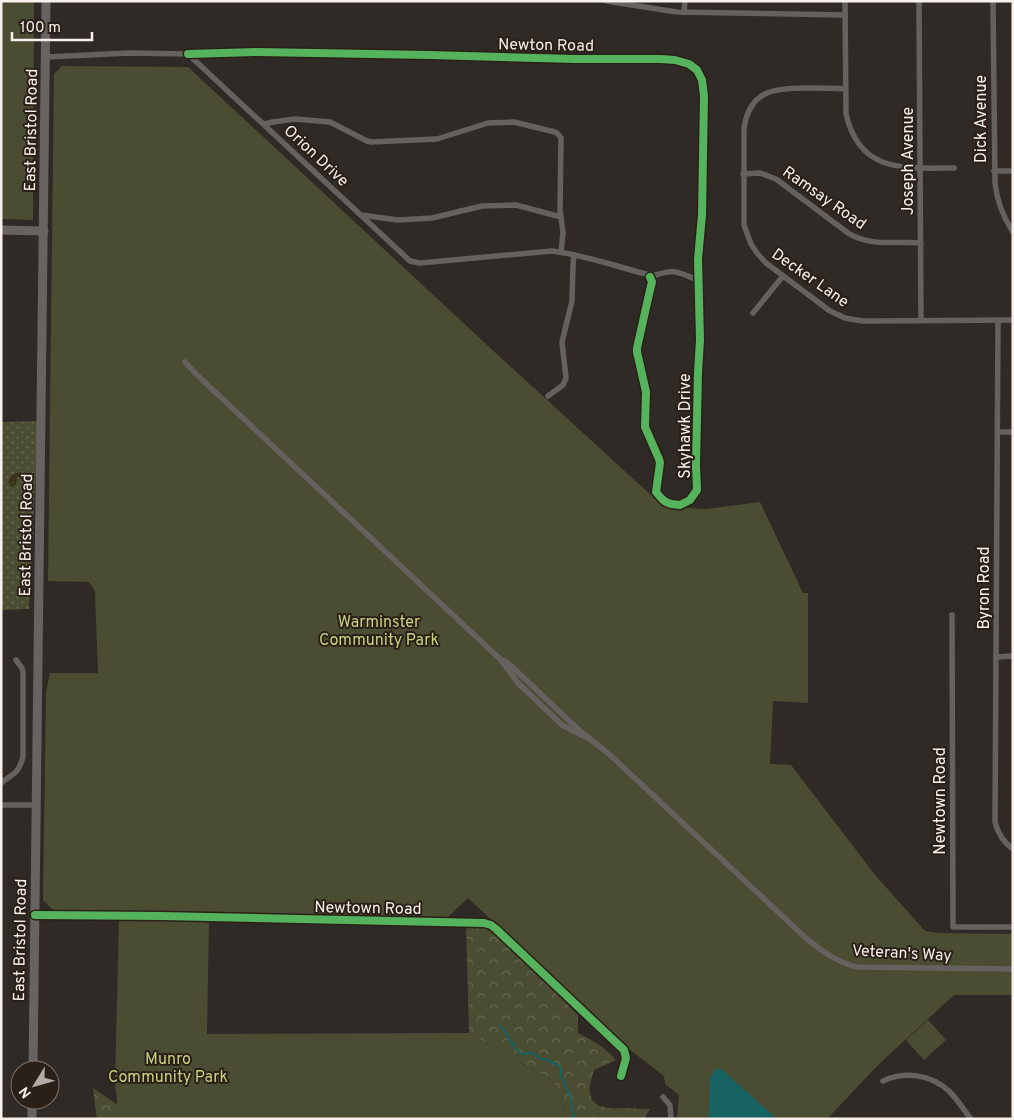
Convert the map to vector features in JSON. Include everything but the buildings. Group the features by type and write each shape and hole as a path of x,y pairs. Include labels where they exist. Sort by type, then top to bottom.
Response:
{"main road":[{"name":"East Bristol Road","path":"32,1060 46,1"},
{"path":"1,230 44,231"}],"street":[{"path":"606,1 684,12 845,16"},
{"path":"684,12 685,1"},
{"path":"845,1 846,114 848,124 861,146 874,158 888,165 905,168 954,168"},
{"name":"Joseph Avenue","path":"920,1 921,320"},
{"name":"Dick Avenue","path":"994,1 994,171 998,203 1013,232"},
{"name":"Newton Road","path":"188,54 257,52 430,54 575,59 661,59 689,64 700,75 704,96 702,215 698,272"},
{"path":"46,57 130,53 188,54"},
{"name":"Orion Drive","path":"188,54 406,258 415,263 552,251 574,255"},
{"name":"Decker Lane","path":"845,89 781,88 758,98 750,108 745,120 744,129 744,225 751,244 760,258 830,311 845,318 862,321 1013,320"},
{"path":"264,124 295,119 330,122 367,142 437,139 488,123 514,122 555,132 560,136 561,152 560,210 563,233 561,252"},
{"path":"994,171 1013,171"},
{"name":"Ramsay Road","path":"743,174 760,173 776,179 860,240 874,243 921,243"},
{"path":"361,215 401,220 432,218 482,206 506,205 520,206 561,217"},
{"path":"548,396 563,385 566,378 562,342 572,301 574,255 646,274 650,278 659,273 671,271 699,281"},
{"name":"Skyhawk Drive","path":"650,278 652,282 637,348 646,392 645,428 660,463 656,492 666,502 685,503 690,500 697,490 700,340 698,272"},
{"path":"754,313 783,276"},
{"name":"Byron Road","path":"998,320 995,822 1001,838 1013,849"},
{"name":"Veteran's Way","path":"185,362 500,659 518,683 562,725 590,738 617,761 822,951 836,960 857,967 1013,969"},
{"path":"998,432 1013,432"},
{"name":"Newtown Road","path":"952,615 953,927 1013,926"},
{"path":"996,656 1013,656"},
{"path":"1,783 18,770 23,756 23,672 16,660"},
{"path":"1,805 36,805"},
{"name":"Newtown Road","path":"34,915 176,916 484,923 496,929 624,1050 626,1058 621,1076"},
{"path":"883,1082 889,1078 903,1075 922,1076 932,1080 949,1092 971,1119"},
{"path":"663,1097 670,1105 672,1119"}],"green space":[{"path":"1,1 34,1 33,220 1,219"},
{"name":"Warminster Community Park","path":"62,66 188,67 664,507 706,509 760,502 803,593 808,593 808,703 773,701 770,764 791,765 876,876 925,931 937,933 1013,934 1013,995 954,995 879,1064 827,1119 677,1119 679,1095 665,1084 664,1076 629,1049 468,898 448,917 53,910 43,900 46,692 50,673 98,673 95,591 89,582 48,581 54,74"},
{"path":"38,421 29,609 1,610 1,422"},
{"name":"Munro Community Park","path":"119,918 209,920 207,1034 469,1033 554,1082 567,1119 119,1119 115,1084"},
{"path":"466,924 490,929 578,1015 578,1033 603,1048 616,1060 594,1070 590,1090 591,1098 594,1102 607,1108 650,1109 644,1119 567,1119 554,1082 469,1033"},
{"path":"928,1020 946,1040 924,1060 906,1040"},
{"path":"93,1088 118,1105 119,1119 97,1119"}],"sand":[{"path":"16,473 20,475 17,478 16,484 12,487 8,482 11,476"}],"water":[{"path":"720,1068 776,1119 709,1119 710,1078 715,1070"}],"waterway":[{"path":"499,1026 505,1031 514,1047 521,1054 533,1053 541,1059 558,1065 570,1095 573,1115 576,1119"}],"cycle path":[{"path":"188,54 257,52 661,59 689,64 697,70 702,80 704,96 702,215 698,259 700,340 697,490 690,500 680,505 666,502 656,492 660,463 645,427 646,392 637,348 652,282 650,277"},
{"path":"35,915 484,923 496,929 624,1050 626,1058 621,1076"}]}
